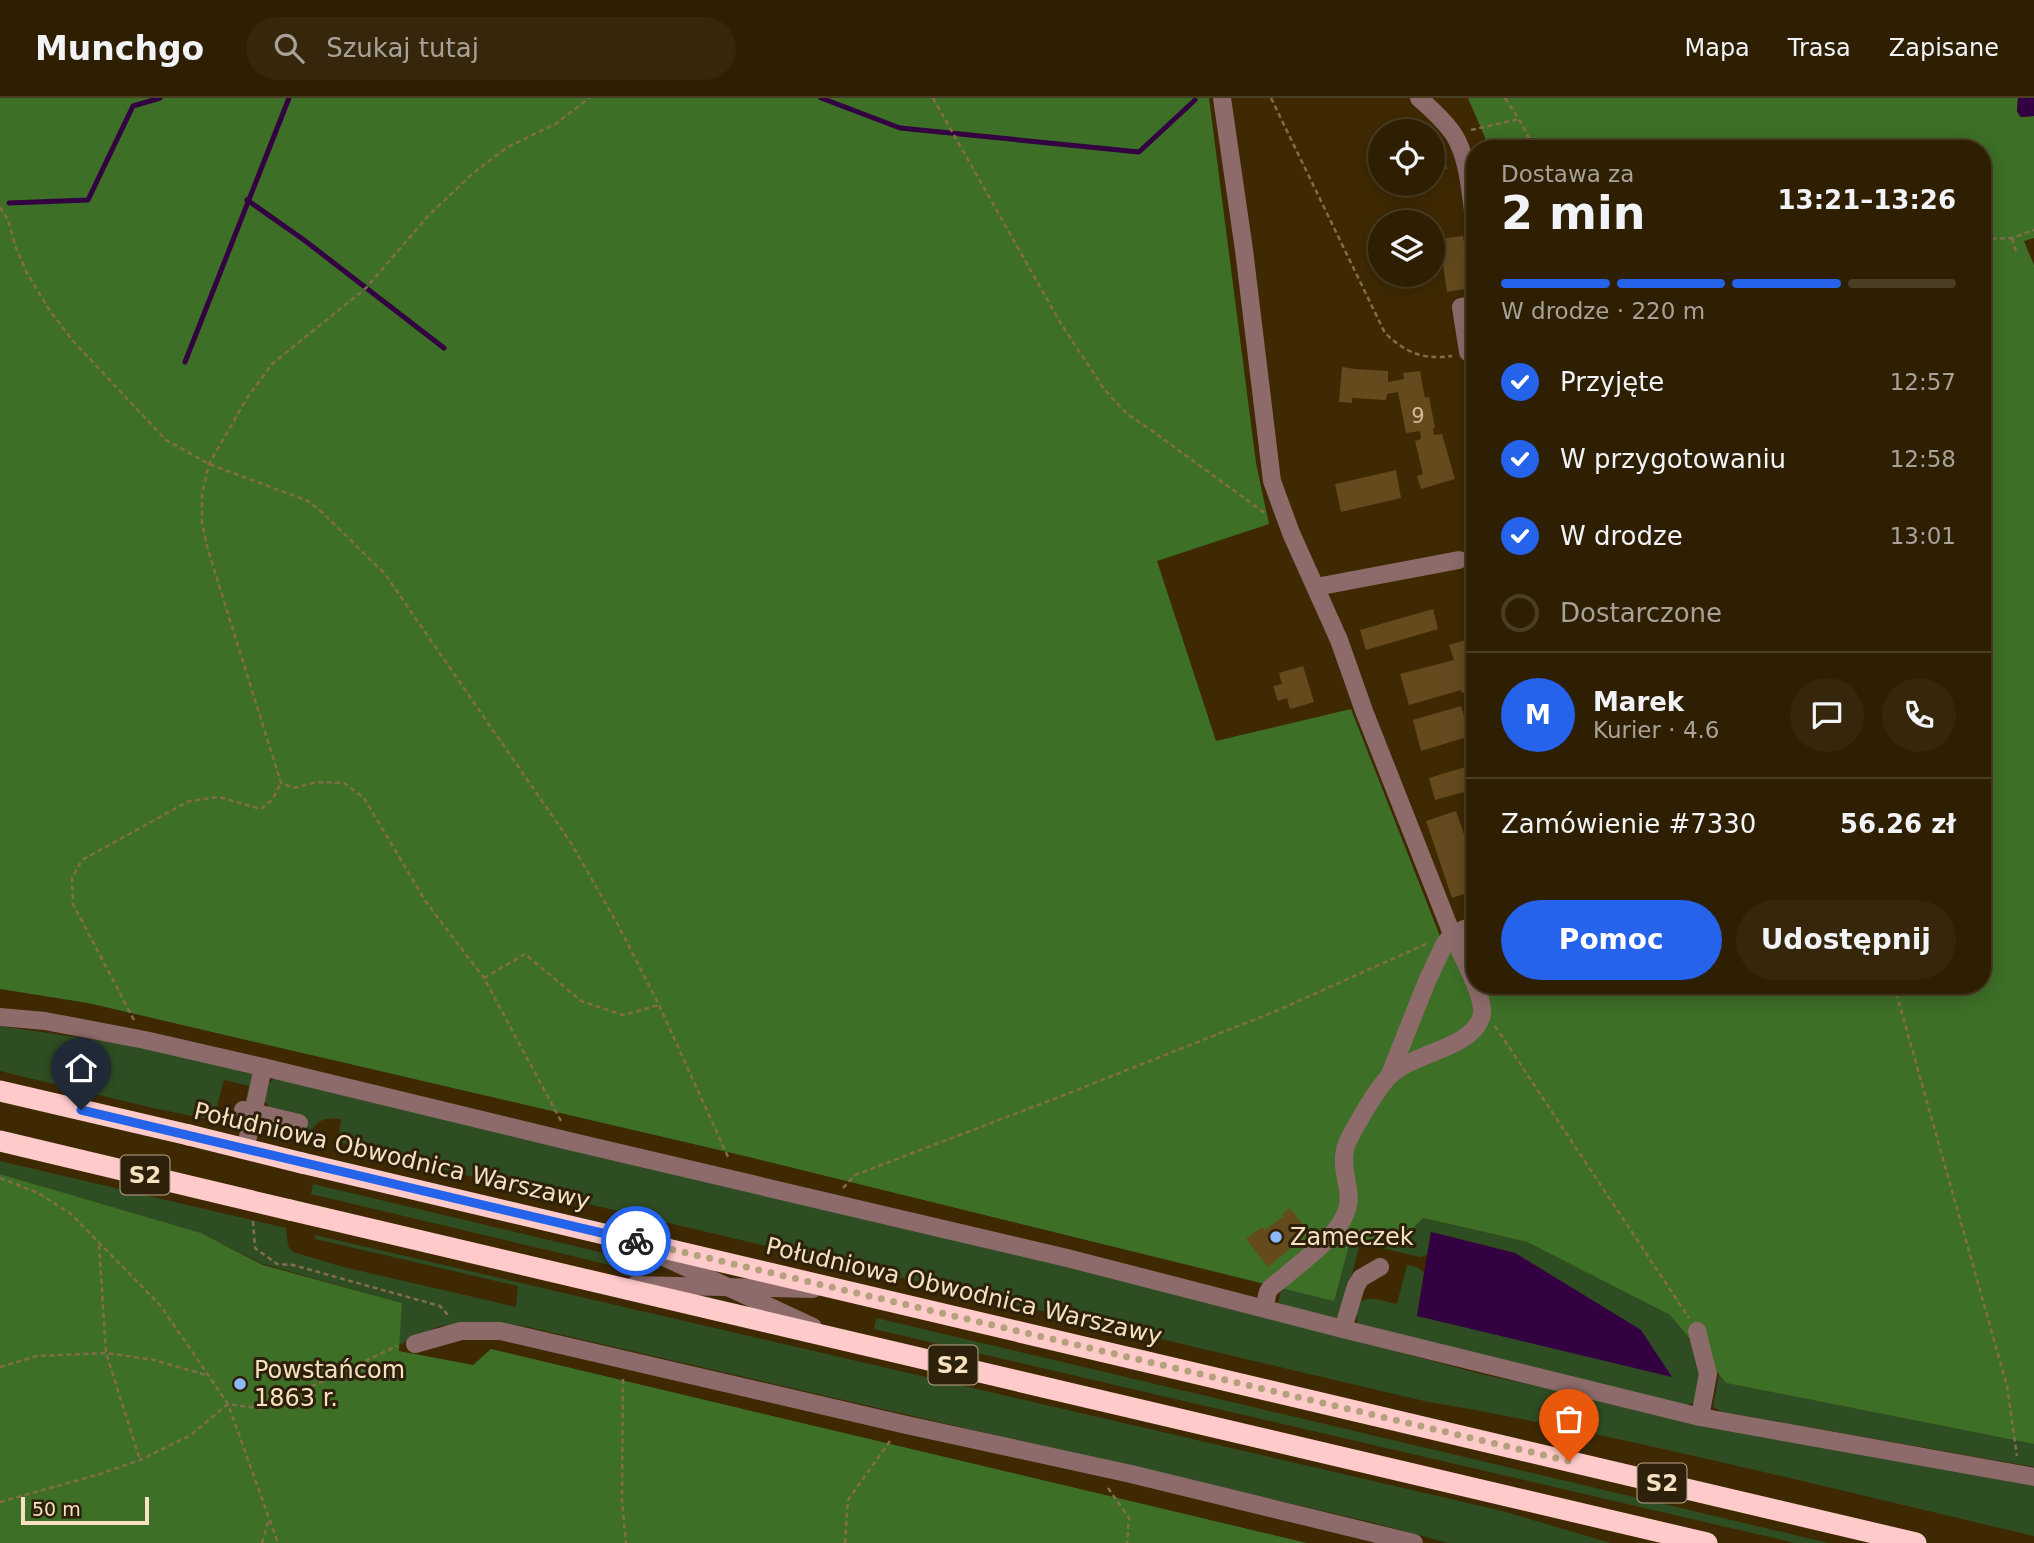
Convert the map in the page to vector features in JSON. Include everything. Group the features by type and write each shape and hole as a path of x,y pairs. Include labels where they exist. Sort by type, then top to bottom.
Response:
{"highway":[{"name":"Południowa Obwodnica Warszawy","path":"0,1091 1916,1543"},
{"name":"S2","path":"0,1141 1707,1543"}],"street":[{"path":"1222,98 1244,250 1272,481 1339,640 1364,711 1466,964"},
{"path":"1419,98 1453,134 1460,146 1466,171"},
{"path":"1466,306 1461,307 1466,328"},
{"path":"1316,587 1459,560"},
{"path":"1265,1308 1268,1291 1330,1237 1348,1210 1350,1200 1344,1163 1345,1148 1390,1074 1444,945 1452,934 1466,929"},
{"path":"1390,1074 1464,1038 1480,1020 1484,1009 1480,994"},
{"path":"0,1017 45,1021 145,1040 1067,1258 1700,1417 2027,1475"},
{"path":"248,1137 248,1111 264,1068"},
{"path":"248,1111 299,1123"},
{"path":"623,1238 835,1337"},
{"path":"1343,1329 1356,1286 1361,1278 1380,1267"},
{"path":"611,1284 845,1290"},
{"path":"415,1344 461,1331 500,1331 1092,1465 1414,1543"},
{"path":"1697,1331 1708,1374 1700,1417"}],"path":[{"path":"145,1040 73,904 72,878 82,860 188,801 219,797 261,809 272,800 281,783 208,550 202,523 202,494 209,464 247,398 272,364 366,288 429,215 471,175 506,148 557,123 589,98"},
{"path":"933,98 1060,322 1104,389 1126,414 1292,533"},
{"path":"1270,98 1385,333 1397,344 1422,357 1466,354"},
{"path":"1504,98 1530,140"},
{"path":"1453,134 1519,119"},
{"path":"0,207 8,220 27,273 50,311 73,341 166,440 209,464 308,501 385,574 571,843 618,925 659,1006 739,1181"},
{"path":"1991,239 2012,238 2034,230"},
{"path":"2012,238 2016,251"},
{"path":"281,783 293,788 318,782 344,783 364,798 426,902 484,978 573,1142"},
{"path":"831,1202 855,1175 1276,1011 1452,934"},
{"path":"484,978 525,954 582,1001 623,1015 659,1006"},
{"path":"1897,994 2007,1386 2027,1475"},
{"path":"1484,1009 1697,1331"},
{"path":"0,1178 38,1193 71,1214 160,1305 228,1404 278,1543"},
{"path":"253,1220 255,1248 277,1264 293,1265 440,1306 461,1331"},
{"path":"99,1243 106,1353 140,1460"},
{"path":"0,1502 140,1460 191,1436 228,1404 264,1409 399,1345 415,1344"},
{"path":"0,1367 37,1356 106,1353 153,1360 208,1376"},
{"path":"623,1359 622,1500 626,1543"},
{"path":"845,1543 848,1500 902,1424"},
{"path":"1092,1465 1129,1518 1127,1543"},
{"path":"262,1543 269,1518"}],"green space":[{"path":"0,98 1209,98 1256,463 1269,524 1157,561 1216,741 1351,709 1445,949 1466,940 1466,994 1991,994 1991,140 1486,140 1468,98 2018,98 2017,111 2021,117 2034,116 2034,238 2024,241 2034,265 2034,1444 1726,1383 1670,1315 1527,1242 1423,1218 1403,1238 1379,1243 1351,1238 1334,1301 749,1157 88,1003 0,989"},
{"path":"0,1026 144,1047 248,1070 253,1075 254,1097 245,1104 249,1086 224,1080 213,1120 0,1071"},
{"path":"275,1078 1149,1286 1485,1375 1716,1425 2034,1486 2034,1536 1654,1447 1424,1401 355,1149 355,1146 338,1142 341,1119 321,1121 308,1137 259,1128 271,1121 272,1111 264,1100 266,1085"},
{"path":"0,1161 286,1228 288,1246 293,1252 343,1267 516,1307 518,1286 315,1239 315,1235 1502,1511 1611,1543 1448,1543 1371,1522 499,1322 439,1326 399,1345 402,1303 263,1264 200,1233 0,1174"},
{"path":"0,1174 201,1233 263,1265 402,1303 399,1351 473,1365 491,1349 1307,1543 0,1543"},
{"path":"313,1184 616,1256 614,1266 311,1194"},
{"path":"1422,1218 1527,1242 1670,1315 1699,1351 1702,1387 1697,1402 1688,1405 1369,1331 1359,1326 1357,1309 1364,1300 1376,1299 1397,1304 1407,1265 1424,1272 1417,1316 1641,1330 1515,1253 1431,1232 1427,1255 1420,1257 1360,1243 1342,1313 1333,1320 1278,1305 1281,1288 1351,1238 1379,1243 1403,1238"},
{"path":"876,1318 1829,1543 1795,1543 874,1329"},
{"path":"1719,1374 1726,1383 2034,1444 2034,1467 1723,1412 1713,1407"}],"shaded area":[{"path":"2018,98 2034,98 2034,116 2021,117 2017,112"},
{"path":"1431,1232 1515,1253 1641,1330 1672,1377 1417,1316"}],"building":[{"path":"1463,236 1466,289 1447,292 1445,238"},
{"path":"1342,367 1388,371 1388,382 1404,379 1403,373 1420,371 1425,398 1429,397 1434,435 1442,434 1455,479 1421,489 1417,476 1423,474 1415,441 1421,439 1420,431 1406,433 1398,392 1387,394 1386,400 1352,398 1352,403 1339,402"},
{"path":"1396,470 1401,498 1341,512 1335,484"},
{"path":"1433,609 1438,629 1366,650 1360,630"},
{"path":"1466,640 1466,692 1462,693 1461,690 1409,705 1400,674 1454,660 1449,645"},
{"path":"1303,666 1314,702 1290,709 1287,698 1278,701 1273,686 1282,684 1279,673"},
{"path":"1461,706 1466,723 1466,737 1421,751 1413,720"},
{"path":"1466,767 1466,791 1435,800 1429,778"},
{"path":"1456,811 1466,840 1466,893 1452,898 1426,821"},
{"name":"Zameczek","path":"1290,1208 1306,1229 1302,1232 1303,1238 1298,1242 1291,1239 1289,1241 1293,1246 1268,1267 1246,1239 1262,1227 1265,1230"}],"waterway":[{"path":"9,203 88,200 133,106 160,98"},
{"path":"185,362 289,98"},
{"path":"821,98 900,128 1139,152 1195,100"},
{"path":"247,200 304,240 444,348"}],"way so far":[{"path":"636,1241 1569,1461"}],"place":[{"name":"Zameczek","path":"1276,1237"},
{"name":"Powstańcom 1863 r.","path":"240,1384"}],"route":[{"path":"81,1110 636,1241"}]}
